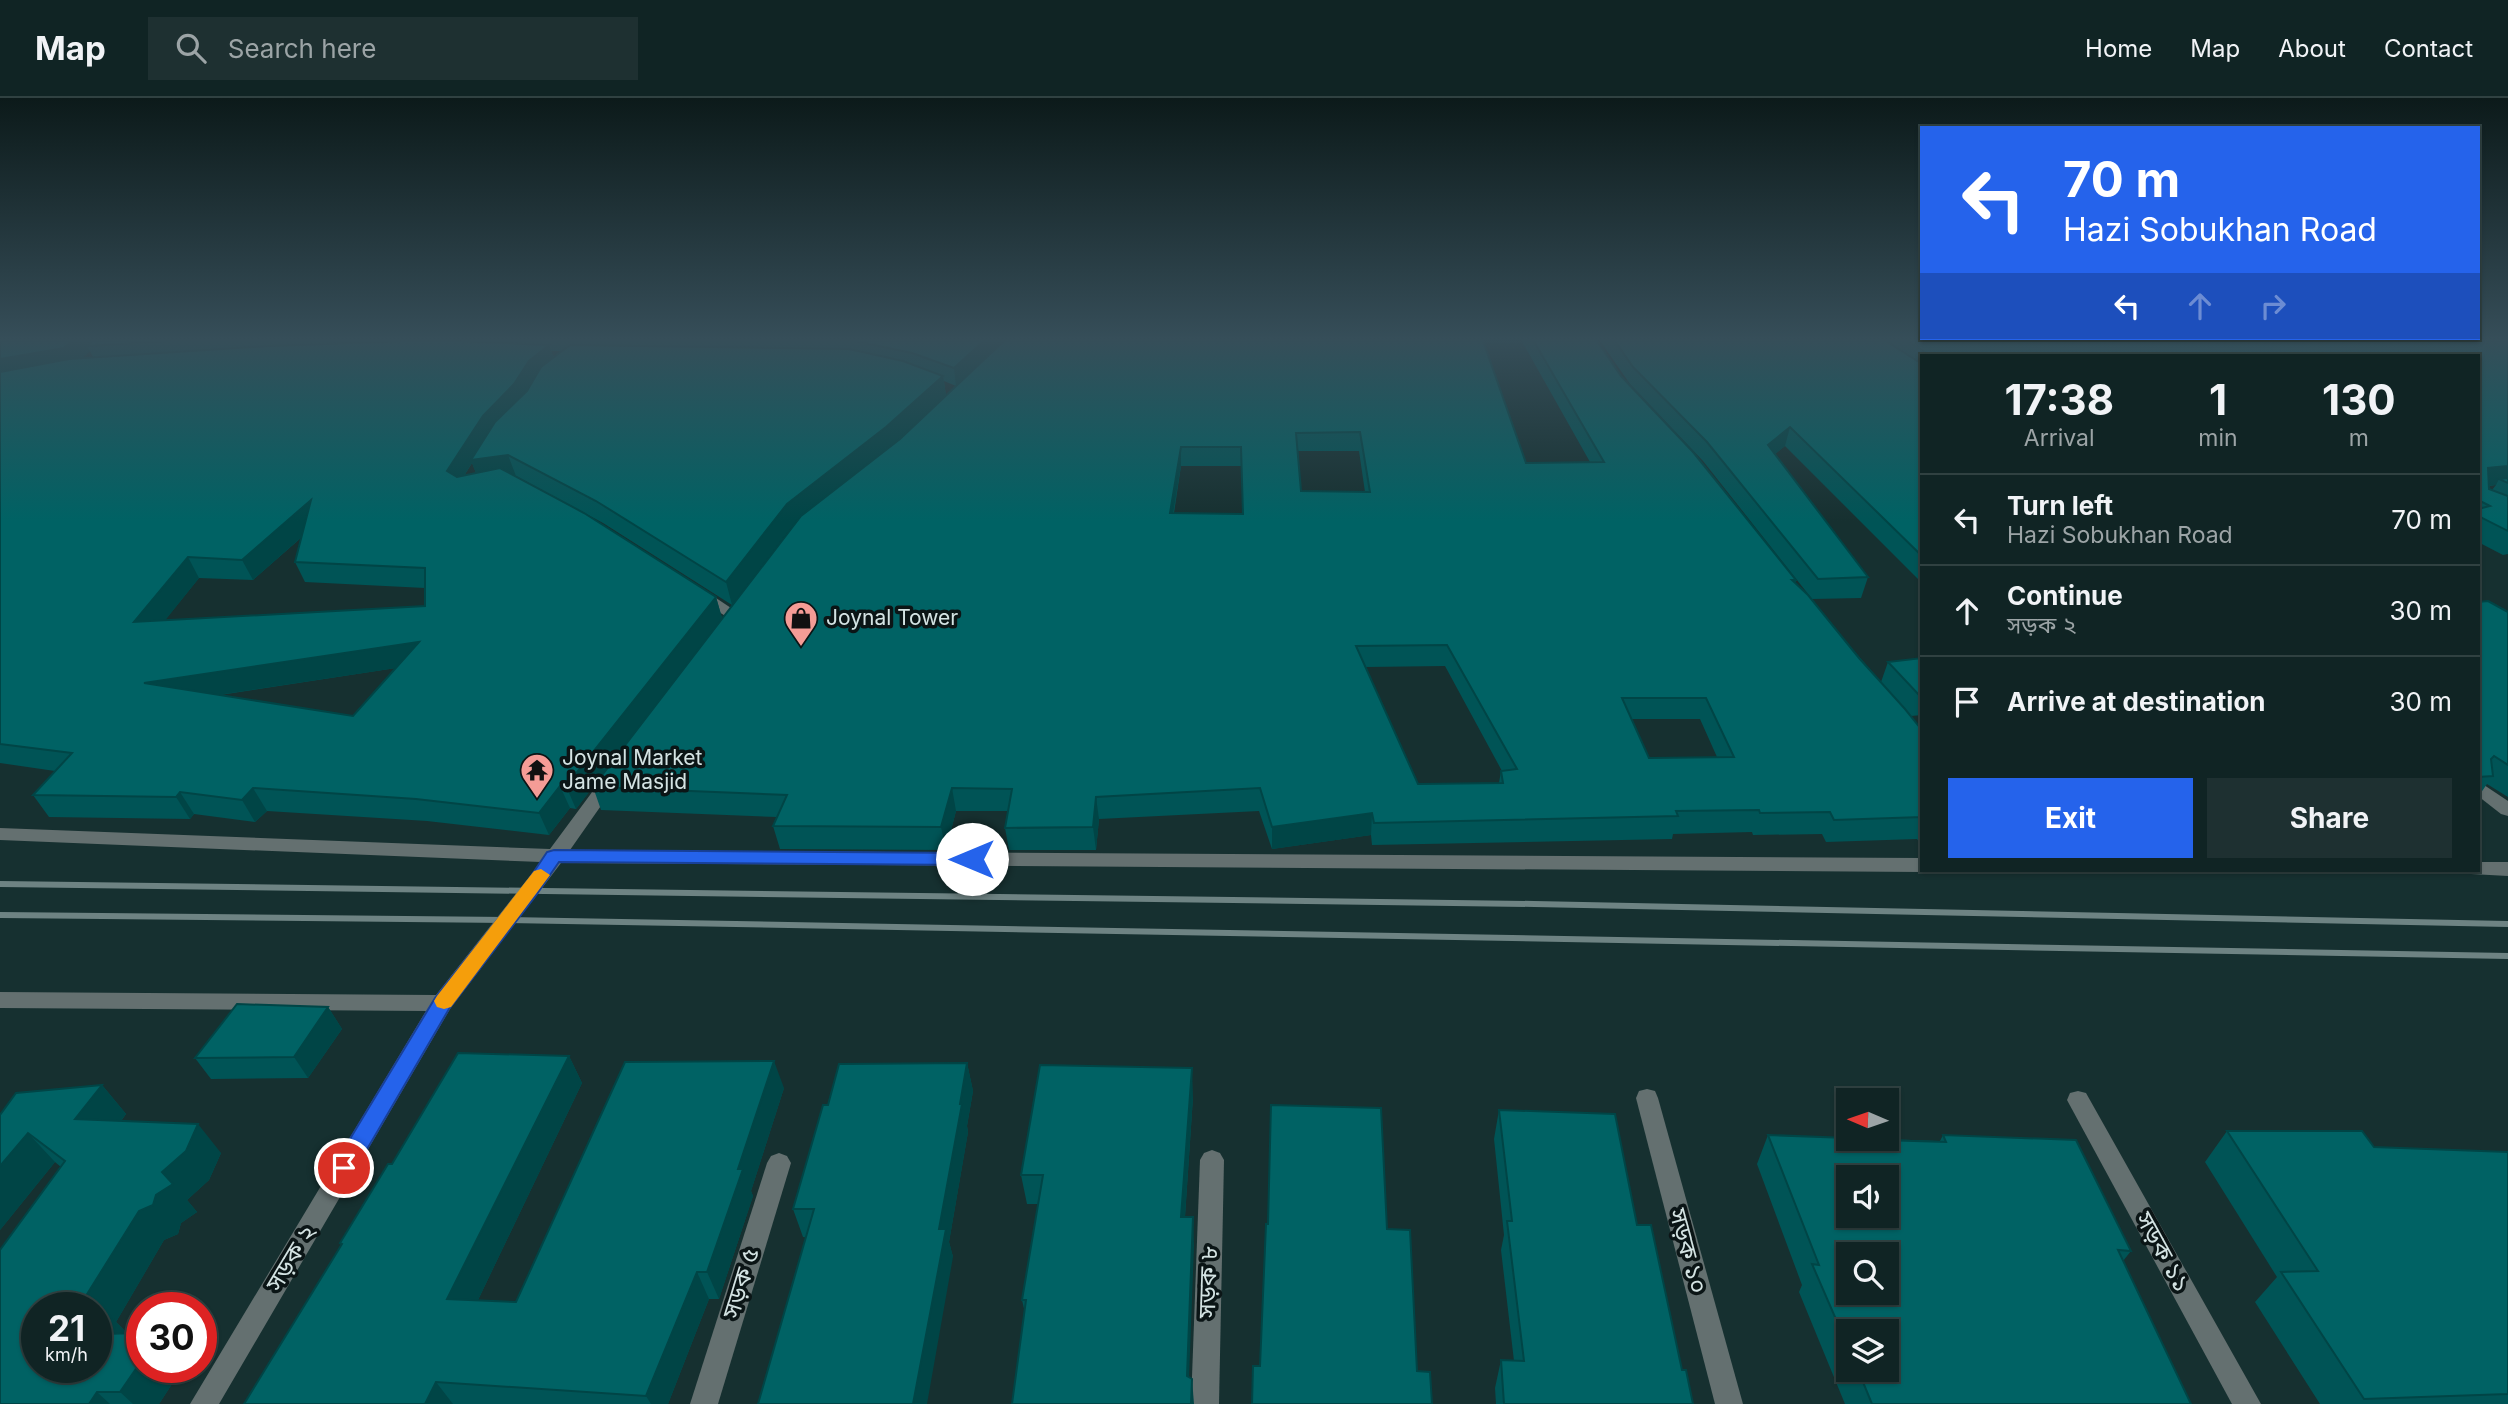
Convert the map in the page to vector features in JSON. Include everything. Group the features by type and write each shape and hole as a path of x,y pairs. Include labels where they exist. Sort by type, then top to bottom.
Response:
{"street":[{"path":"689,587 731,621 746,601"},
{"name":"সড়ক ২","path":"204,1404 442,1003 531,890 621,767"},
{"path":"2480,789 2508,810"},
{"path":"0,834 554,856 1920,865"},
{"path":"2480,869 2508,869"},
{"path":"0,1000 442,1003"},
{"name":"সড়ক ১০","path":"1647,1098 1729,1404"},
{"name":"সড়ক ১১","path":"2078,1100 2247,1404"},
{"name":"সড়ক ৮","path":"1205,1404 1212,1160"},
{"name":"সড়ক ৫","path":"704,1404 779,1163"}],"building":[{"path":"0,399 500,399 483,416 447,471 457,477 500,468 584,513 716,597 566,786 560,786 539,813 416,799 253,788 242,800 180,792 176,797 33,795 72,753 0,744","holes":["311,500 295,562 425,568 425,606 134,622 188,557 242,560","419,642 353,716 144,683"]},
{"path":"519,399 917,399 886,427 787,504 726,582 596,501 508,455 471,460 495,422"},
{"path":"942,399 1503,399 1526,463 1604,462 1567,399 1643,399 1693,452 1796,580 1792,580 1808,595 1920,728 1920,817 1834,820 1830,812 1760,813 1759,810 1676,811 1678,816 1374,823 1372,813 1272,827 1260,788 1096,797 1093,827 1005,828 1012,789 952,788 941,827 773,826 787,795 593,787 801,516 900,439","holes":["1360,432 1370,492 1301,491 1296,433","1181,447 1241,447 1243,514 1170,513","1447,645 1517,769 1501,771 1503,783 1418,784 1356,646","1622,698 1706,698 1734,757 1649,758"]},
{"path":"1665,399 1920,399 1920,554 1790,427 1768,445 1868,577 1818,579 1707,442"},
{"path":"2480,399 2508,399 2508,466 2488,468 2489,489 2508,496 2508,531 2480,517 2480,508 2490,506 2480,501"},
{"path":"2488,601 2508,612 2508,765 2494,756 2491,759 2493,776 2480,777 2480,602"},
{"path":"1920,658 1920,695 1919,695 1888,662"},
{"path":"237,1004 328,1007 294,1057 195,1058"},
{"path":"458,1053 569,1056 447,1299 516,1302 625,1062 774,1061 738,1169 743,1169 707,1272 697,1272 646,1396 436,1382 425,1404 244,1404 388,1164 392,1164"},
{"path":"967,1063 939,1229 946,1229 913,1404 758,1404 814,1209 793,1209 823,1105 828,1105 839,1064"},
{"path":"1040,1065 1192,1068 1181,1217 1193,1217 1187,1376 1192,1379 1191,1404 1012,1404 1026,1300 1022,1300 1043,1175 1021,1175"},
{"path":"102,1085 75,1119 198,1124 186,1151 162,1172 173,1184 156,1195 153,1205 139,1211 88,1292 21,1292 21,1383 112,1383 112,1334 126,1333 126,1383 120,1392 97,1392 89,1404 0,1404 0,1250 65,1161 28,1133 0,1166 0,1115 16,1093"},
{"path":"1271,1105 1381,1108 1387,1229 1410,1230 1417,1371 1430,1372 1432,1404 1252,1404 1253,1366 1260,1366"},
{"path":"1499,1110 1615,1114 1637,1225 1651,1225 1682,1370 1686,1370 1693,1404 1504,1404 1501,1360 1524,1361 1507,1221 1512,1221"},
{"path":"2227,1131 2362,1131 2374,1147 2508,1152 2508,1394 2364,1399 2281,1272 2318,1271"},
{"path":"1768,1135 1836,1138 1836,1152 1899,1152 1899,1141 1946,1142 1943,1135 2076,1140 2131,1251 2118,1250 2191,1404 1872,1404 1863,1382 1899,1382 1899,1319 1836,1319 1812,1264 1819,1265"}],"railway":[{"path":"0,884 1534,904 2508,924"},
{"path":"0,915 507,920 2508,956"}],"slow traffic":[{"path":"444,1001 541,875"}],"place":[{"name":"Joynal Tower","path":"801,648"},
{"name":"Joynal Market Jame Masjid","path":"537,800"}],"route":[{"path":"344,1168 442,1003 531,890 554,856 972,859"}]}
